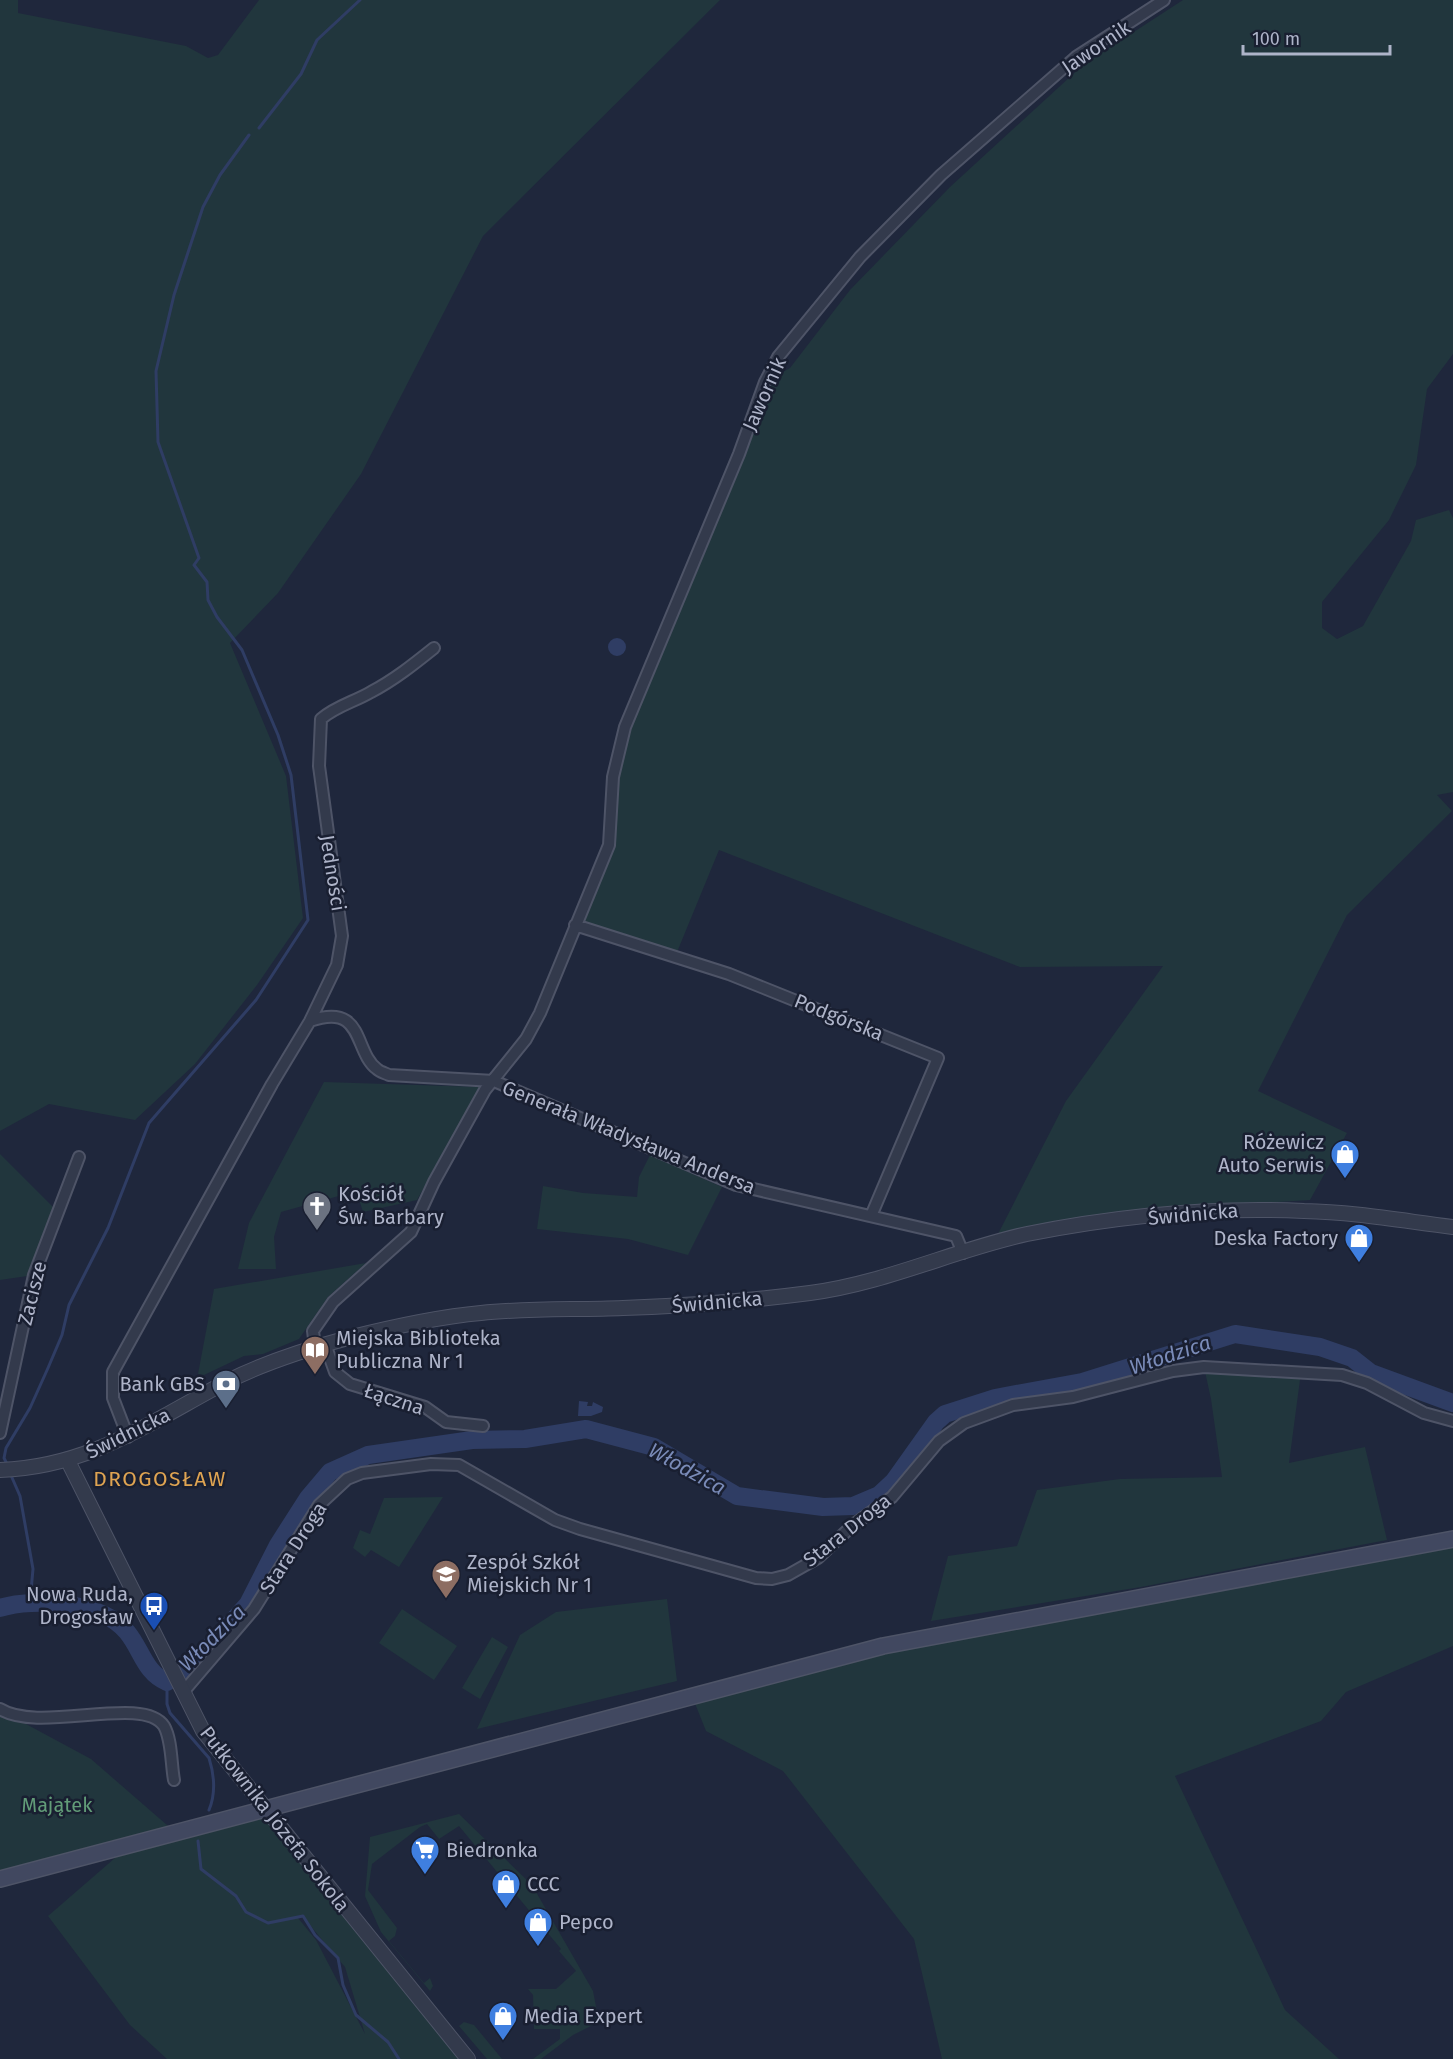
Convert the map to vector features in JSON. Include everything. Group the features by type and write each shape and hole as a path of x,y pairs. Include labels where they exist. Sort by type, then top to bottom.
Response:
{"main road":[{"path":"0,1879 883,1646 1453,1539"}],"street":[{"name":"Jawornik","path":"320,1345 313,1331 333,1302 411,1232 434,1182 485,1090 526,1039 540,1013 609,845 613,777 625,727 740,454 765,382 778,357 860,257 941,175 1076,57 1164,0"},
{"name":"Jedności","path":"310,1021 337,965 342,936 319,766 321,719 330,711 370,693 402,674 434,648"},
{"name":"Podgórska","path":"575,925 729,974 824,1010 938,1058 871,1216"},
{"name":"Generała Władysława Andersa","path":"310,1021 331,1018 345,1021 353,1026 375,1068 389,1075 494,1081 736,1185 956,1236 963,1253"},
{"path":"128,1437 113,1398 113,1372 272,1084 310,1021"},
{"name":"Zacisze","path":"0,1433 34,1275 79,1157"},
{"name":"Świdnicka","path":"7,1470 68,1461 128,1437 232,1379 320,1345 419,1322 480,1313 675,1306 812,1292 866,1283 1002,1240 1078,1226 1253,1210 1309,1211 1453,1227"},
{"name":"Łączna","path":"320,1345 335,1372 350,1384 425,1407 446,1422 483,1426"},
{"name":"Stara Droga","path":"182,1687 249,1616 319,1505 336,1486 362,1473 431,1464 459,1465 555,1520 756,1578 772,1579 788,1575 818,1558 853,1525 892,1497 939,1441 964,1423 1013,1405 1072,1397 1173,1371 1203,1367 1342,1374 1367,1383 1434,1418 1453,1421"},
{"name":"Pułkownika Józefa Sokola","path":"68,1461 202,1731 468,2059"},
{"path":"0,1709 21,1718 129,1712 152,1716 159,1721 167,1734 174,1780"}],"green space":[{"path":"0,0 18,0 18,13 186,46 208,58 218,55 259,0 720,0 483,236 361,474 278,593 230,643 286,776 303,918 257,985 195,1064 135,1120 49,1104 0,1131"},
{"path":"1183,0 1453,0 1453,354 1427,389 1416,465 1389,520 1322,602 1322,628 1337,639 1363,626 1411,541 1416,520 1449,510 1453,518 1453,792 1437,795 1452,811 1347,915 1258,1091 1347,1133 1310,1200 1156,1210 998,1234 1066,1101 1163,966 1020,967 719,850 675,957 575,925 609,845 617,757 765,382 790,368 850,290 950,187 1083,65"},
{"path":"324,1082 480,1087 417,1200 363,1212 358,1196 353,1192 281,1212 274,1237 276,1269 238,1269 249,1223"},
{"path":"0,1154 59,1213 34,1275 0,1280"},
{"path":"650,1155 722,1187 688,1255 628,1239 537,1229 543,1186 583,1193 637,1197 639,1177"},
{"path":"366,1263 328,1297 299,1339 263,1354 244,1356 204,1375 198,1374 214,1289"},
{"path":"1204,1367 1301,1372 1289,1463 1365,1447 1387,1540 1141,1587 931,1621 948,1556 1017,1546 1037,1490 1120,1479 1222,1477"},
{"path":"443,1497 399,1567 371,1550 365,1557 353,1548 360,1530 370,1534 384,1498"},
{"path":"1453,1540 1453,1646 1346,1692 1321,1721 1175,1776 1285,2010 1339,2059 942,2059 914,1939 783,1771 706,1731 692,1696 883,1646 1054,1622"},
{"path":"667,1599 677,1681 477,1729 520,1635 556,1612"},
{"path":"402,1609 457,1646 434,1680 379,1643"},
{"path":"492,1637 508,1647 480,1699 462,1688"},
{"name":"Majątek","path":"0,1710 91,1759 175,1832 264,1809 468,2059 167,2059 130,2025 48,1916 130,1845 0,1876","holes":["303,1917 345,1967 365,2034 316,1940 298,1918"]},
{"path":"459,1814 532,1885 593,1991 599,2022 573,2035 541,2059 533,2059 560,2039 560,2029 534,2029 533,1995 528,1989 556,1989 576,1971 559,1951 561,1949 459,1826 439,1839 427,1824 420,1827 372,1864 368,1890 397,1928 395,1936 389,1941 424,1983 430,1978 433,1986 430,1991 381,1932 365,1896 370,1837"},
{"path":"464,2022 474,2025 502,2059 487,2059 459,2026"}],"water":[{"path":"613,638 621,638 626,643 624,654 613,656 608,651 608,643"},
{"path":"579,1401 588,1402 587,1406 592,1406 593,1402 603,1407 602,1412 591,1416 578,1416"}],"waterway":[{"path":"259,128 301,74 317,40 360,0"},
{"path":"8,1466 4,1458 6,1448 30,1408 48,1368 62,1335 69,1305 108,1228 149,1123 256,1000 308,920 291,775 278,735 242,650 217,617 208,600 207,582 194,565 199,558 158,442 156,371 174,295 203,207 220,175 249,135"},
{"name":"Włodzica","path":"0,1608 31,1603 49,1603 85,1608 102,1614 127,1632 148,1667 159,1678 167,1682 205,1652 248,1604 278,1545 308,1498 330,1472 368,1455 472,1440 525,1439 586,1429 654,1447 737,1496 823,1507 853,1506 879,1495 894,1481 936,1422 945,1414 995,1398 1082,1382 1235,1334 1320,1347 1352,1358 1371,1373 1453,1403"},
{"path":"10,1473 20,1496 33,1569 30,1602"},
{"path":"167,1682 167,1704 170,1713 209,1758 214,1785 209,1810"},
{"path":"198,1841 201,1869 236,1896 246,1912 268,1923 303,1916 315,1935 338,1958 343,1985 356,2015 388,2042 399,2059"}],"place":[{"name":"Różewicz Auto Serwis","path":"1345,1180"},
{"name":"Kościół Św. Barbary","path":"317,1232"},
{"name":"Deska Factory","path":"1359,1264"},
{"name":"Miejska Biblioteka Publiczna Nr 1","path":"315,1376"},
{"name":"Bank GBS","path":"226,1410"},
{"name":"Zespół Szkół Miejskich Nr 1","path":"446,1600"},
{"name":"Nowa Ruda, Drogosław","path":"154,1632"},
{"name":"Biedronka","path":"425,1876"},
{"name":"CCC","path":"506,1910"},
{"name":"Pepco","path":"538,1948"},
{"name":"Media Expert","path":"503,2042"}],"district":[{"name":"DROGOSŁAW","path":"160,1479"}]}
